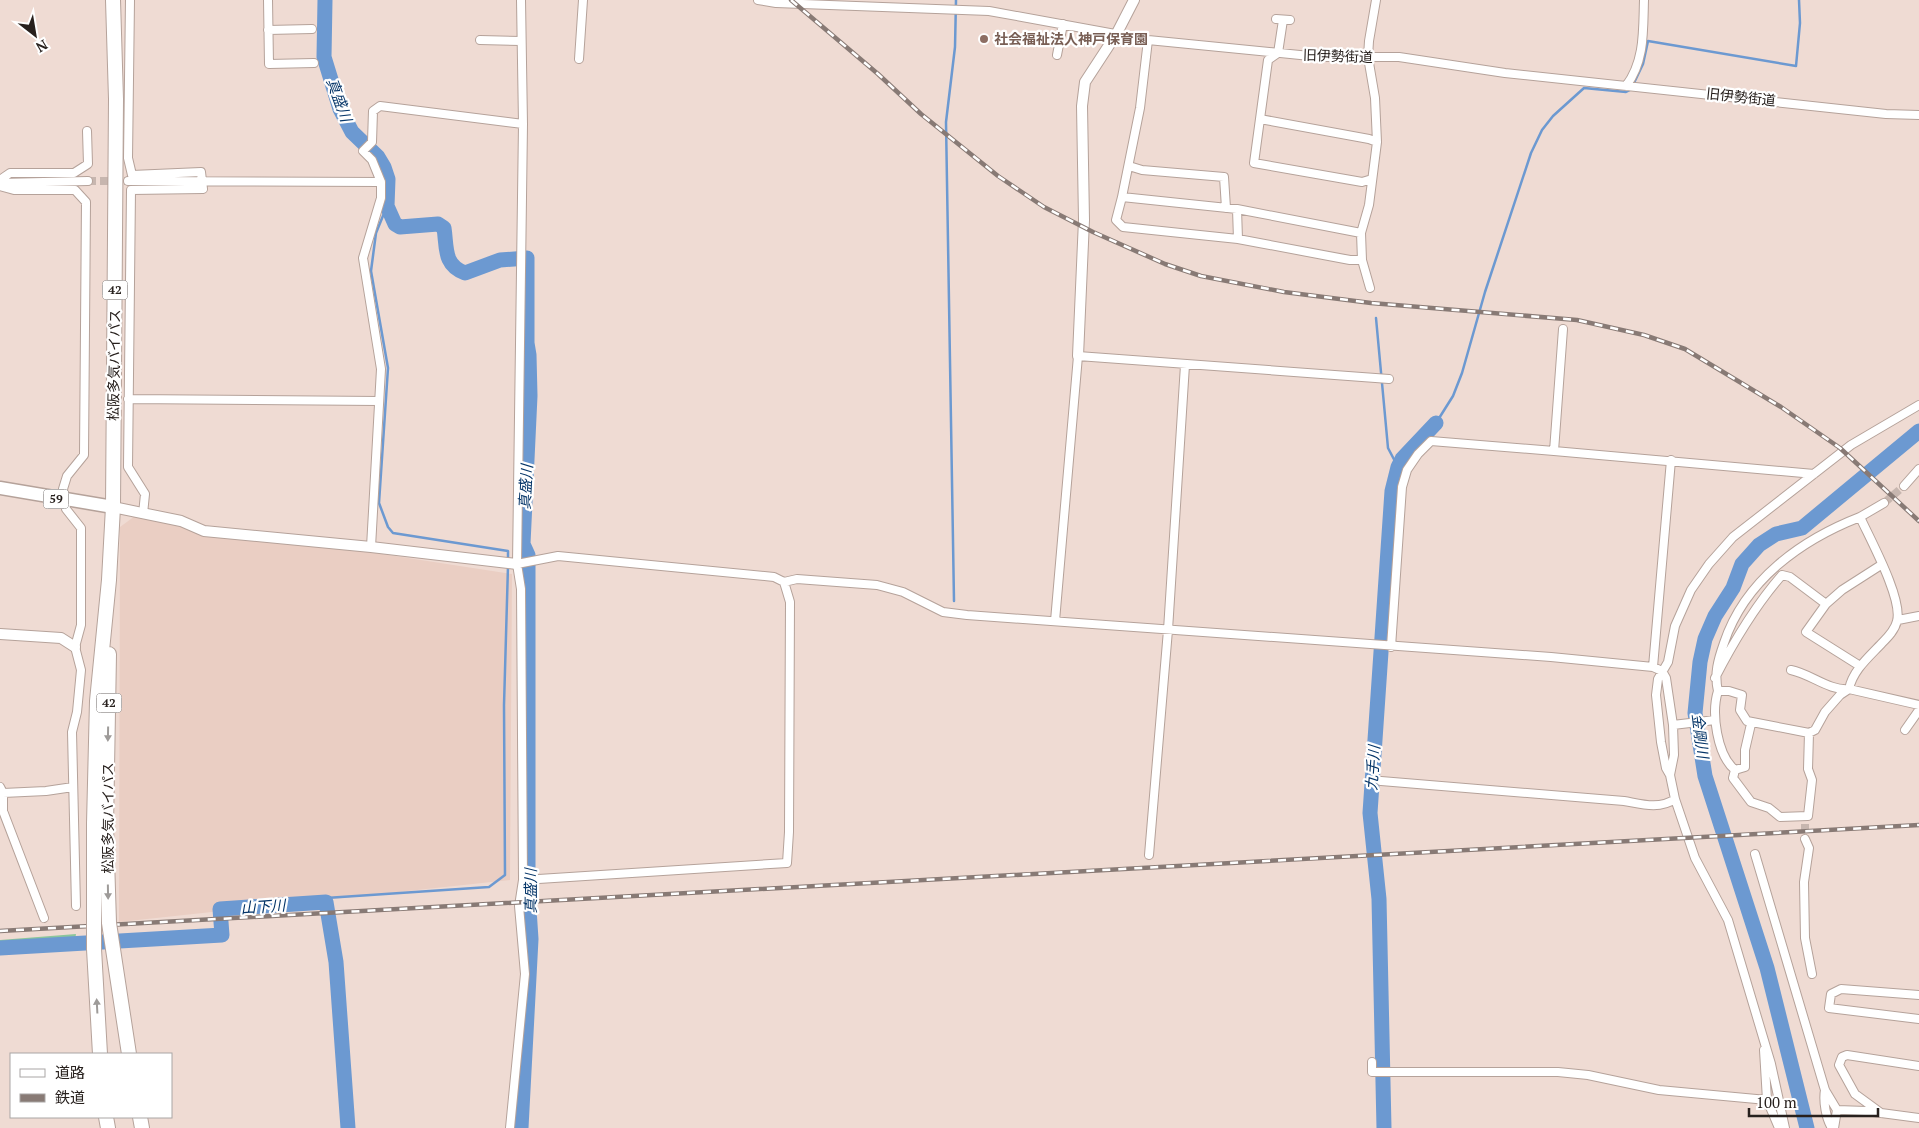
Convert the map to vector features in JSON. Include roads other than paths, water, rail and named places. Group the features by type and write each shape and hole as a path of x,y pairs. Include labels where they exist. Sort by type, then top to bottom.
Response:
{"highway":[{"name":"松阪多気バイパス","path":"100,1053 94,949 113,507 116,109 113,0"},
{"name":"松阪多気バイパス","path":"100,825 109,923 129,1053"}],"main road":[{"name":"59","path":"0,488 113,507"}],"street":[{"path":"130,0 128,158 132,174 201,172 203,181 203,189 131,190 128,466 145,494 143,514"},
{"path":"268,0 270,64 314,63"},
{"path":"510,1128 525,974 519,906 523,880 521,589 515,564 523,124 521,0"},
{"path":"579,59 583,0"},
{"name":"旧伊勢街道","path":"758,0 785,3 989,11 1148,40 1320,57 1399,57 1505,73 1886,114 1919,115"},
{"path":"951,0 951,9"},
{"path":"1055,621 1078,356 1084,220 1083,97 1086,82 1117,33 1134,0"},
{"path":"1370,288 1362,260 1361,233 1369,204 1377,142 1375,98 1368,57 1368,41 1376,0"},
{"path":"1626,86 1634,75 1639,60 1644,0"},
{"path":"1283,20 1278,53 1268,60 1254,163 1362,182 1372,179"},
{"path":"1057,55 1063,24"},
{"path":"1643,27 1652,26"},
{"path":"268,30 312,29"},
{"path":"480,40 521,41"},
{"path":"1148,40 1140,108 1116,220 1123,227 1238,240 1350,260 1362,260"},
{"path":"371,547 381,369 363,258 381,198 381,182 372,160 363,151 372,142 373,111 380,106 523,124"},
{"path":"1260,119 1377,142"},
{"path":"0,180 10,173 74,173 88,164 87,131"},
{"path":"1129,166 1142,170 1224,177 1226,208"},
{"path":"0,185 88,181"},
{"path":"128,181 381,182"},
{"path":"0,185 14,190 75,190 86,202 84,455 67,476 64,500 66,509 81,528 81,625 75,647 81,670 77,712 72,732 76,906"},
{"path":"1122,197 1237,209 1361,233"},
{"path":"1237,209 1238,240"},
{"path":"1554,451 1563,329"},
{"path":"1078,356 1389,379"},
{"path":"1149,855 1168,630 1185,364"},
{"path":"128,399 379,401"},
{"path":"1785,1128 1765,1045 1728,920 1695,858 1675,799 1670,774 1666,768 1656,695 1658,679 1668,662 1679,617 1691,590 1709,564 1733,537 1851,445 1919,405"},
{"path":"1391,647 1400,502 1407,470 1418,454 1431,441 1672,460 1814,474"},
{"path":"1653,667 1672,460"},
{"path":"1904,486 1919,469"},
{"path":"1735,770 1730,766 1720,742 1715,720 1714,702 1718,691 1715,678 1718,659 1729,628 1740,605 1762,579 1802,547 1832,528 1860,517 1884,503"},
{"path":"113,507 181,521 204,531 371,547 502,563 515,564 558,556 774,577 784,582 797,579 877,585 903,592 943,612 1391,647 1551,657 1653,667 1662,671 1666,678 1676,725 1674,755 1670,774"},
{"path":"1718,691 1730,691 1742,695 1740,710 1751,724 1773,725 1809,733 1815,730 1825,712 1840,695 1849,689 1860,666 1891,634 1898,620 1890,579 1881,565 1860,517"},
{"path":"1860,666 1806,632 1826,604 1881,565"},
{"path":"1715,678 1735,639 1761,600 1782,575 1790,577 1826,604"},
{"path":"523,880 786,863 789,832 790,602 784,582"},
{"path":"1898,620 1919,616"},
{"path":"0,634 61,638 75,647"},
{"path":"1791,670 1803,672 1840,690 1849,689 1919,705"},
{"path":"1905,730 1919,710"},
{"path":"1676,725 1715,720"},
{"path":"1735,770 1745,767 1745,750 1751,724"},
{"path":"1735,770 1733,778 1742,794 1751,802 1769,808 1780,817 1806,820 1812,780 1808,769 1809,733"},
{"path":"1381,781 1624,801 1650,806 1668,804 1675,799"},
{"path":"44,918 2,811 1,790 46,791 74,787"},
{"path":"1805,840 1809,848 1804,882 1805,938 1812,974"},
{"path":"1755,854 1825,1090 1837,1110 1833,1128"},
{"path":"1919,996 1841,989 1831,994 1829,1008 1919,1019"},
{"path":"1765,1045 1763,1053 1767,1100 1779,1128"},
{"path":"1881,1113 1852,1090 1839,1065 1842,1057 1847,1055 1919,1066"},
{"path":"1372,1062 1372,1072 1558,1072 1588,1075 1659,1090 1767,1100"},
{"path":"1825,1090 1824,1097 1829,1124 1833,1128"},
{"path":"1837,1110 1919,1118"}],"waterway":[{"name":"真盛川","path":"325,0 324,57 340,109 352,132 378,157 384,167 388,179 387,206 395,224 400,227 438,224 444,228 449,260 458,270 465,273 500,260 527,258 527,343 530,396 523,544 528,555 528,894 531,939 521,1128"},
{"path":"954,601 946,122 955,47 956,0"},
{"path":"1633,85 1643,64 1648,41 1796,66 1800,23 1799,0"},
{"path":"1436,423 1453,396 1462,373 1485,292 1531,153 1542,130 1553,116 1584,88 1626,92 1630,90"},
{"path":"387,206 376,233 371,271 388,368 379,503 388,527 393,533 508,551 508,561"},
{"path":"1376,318 1388,448 1398,467"},
{"name":"九手川","path":"1384,1128 1379,899 1370,813 1392,491 1402,459 1436,423"},
{"name":"金剛川","path":"1807,1128 1767,968 1705,776 1695,713 1700,662 1705,639 1715,616 1733,588 1742,564 1759,545 1776,534 1802,528 1919,431"},
{"path":"326,902 326,898 489,887 505,875 504,705 508,566"},
{"name":"山下川","path":"0,948 222,935 220,909 326,902 336,962 348,1128"}],"tunnel":[{"path":"88,181 128,181"},
{"path":"1884,503 1904,486"},
{"path":"1805,824 1805,839"}],"railway":[{"path":"791,0 878,74 921,114 998,176 1044,207 1093,232 1165,264 1201,276 1284,292 1371,303 1577,320 1644,335 1685,349 1781,407 1840,448 1919,521"},
{"path":"0,931 1919,825"}],"place":[{"name":"社会福祉法人神戸保育園","path":"984,39"}]}
